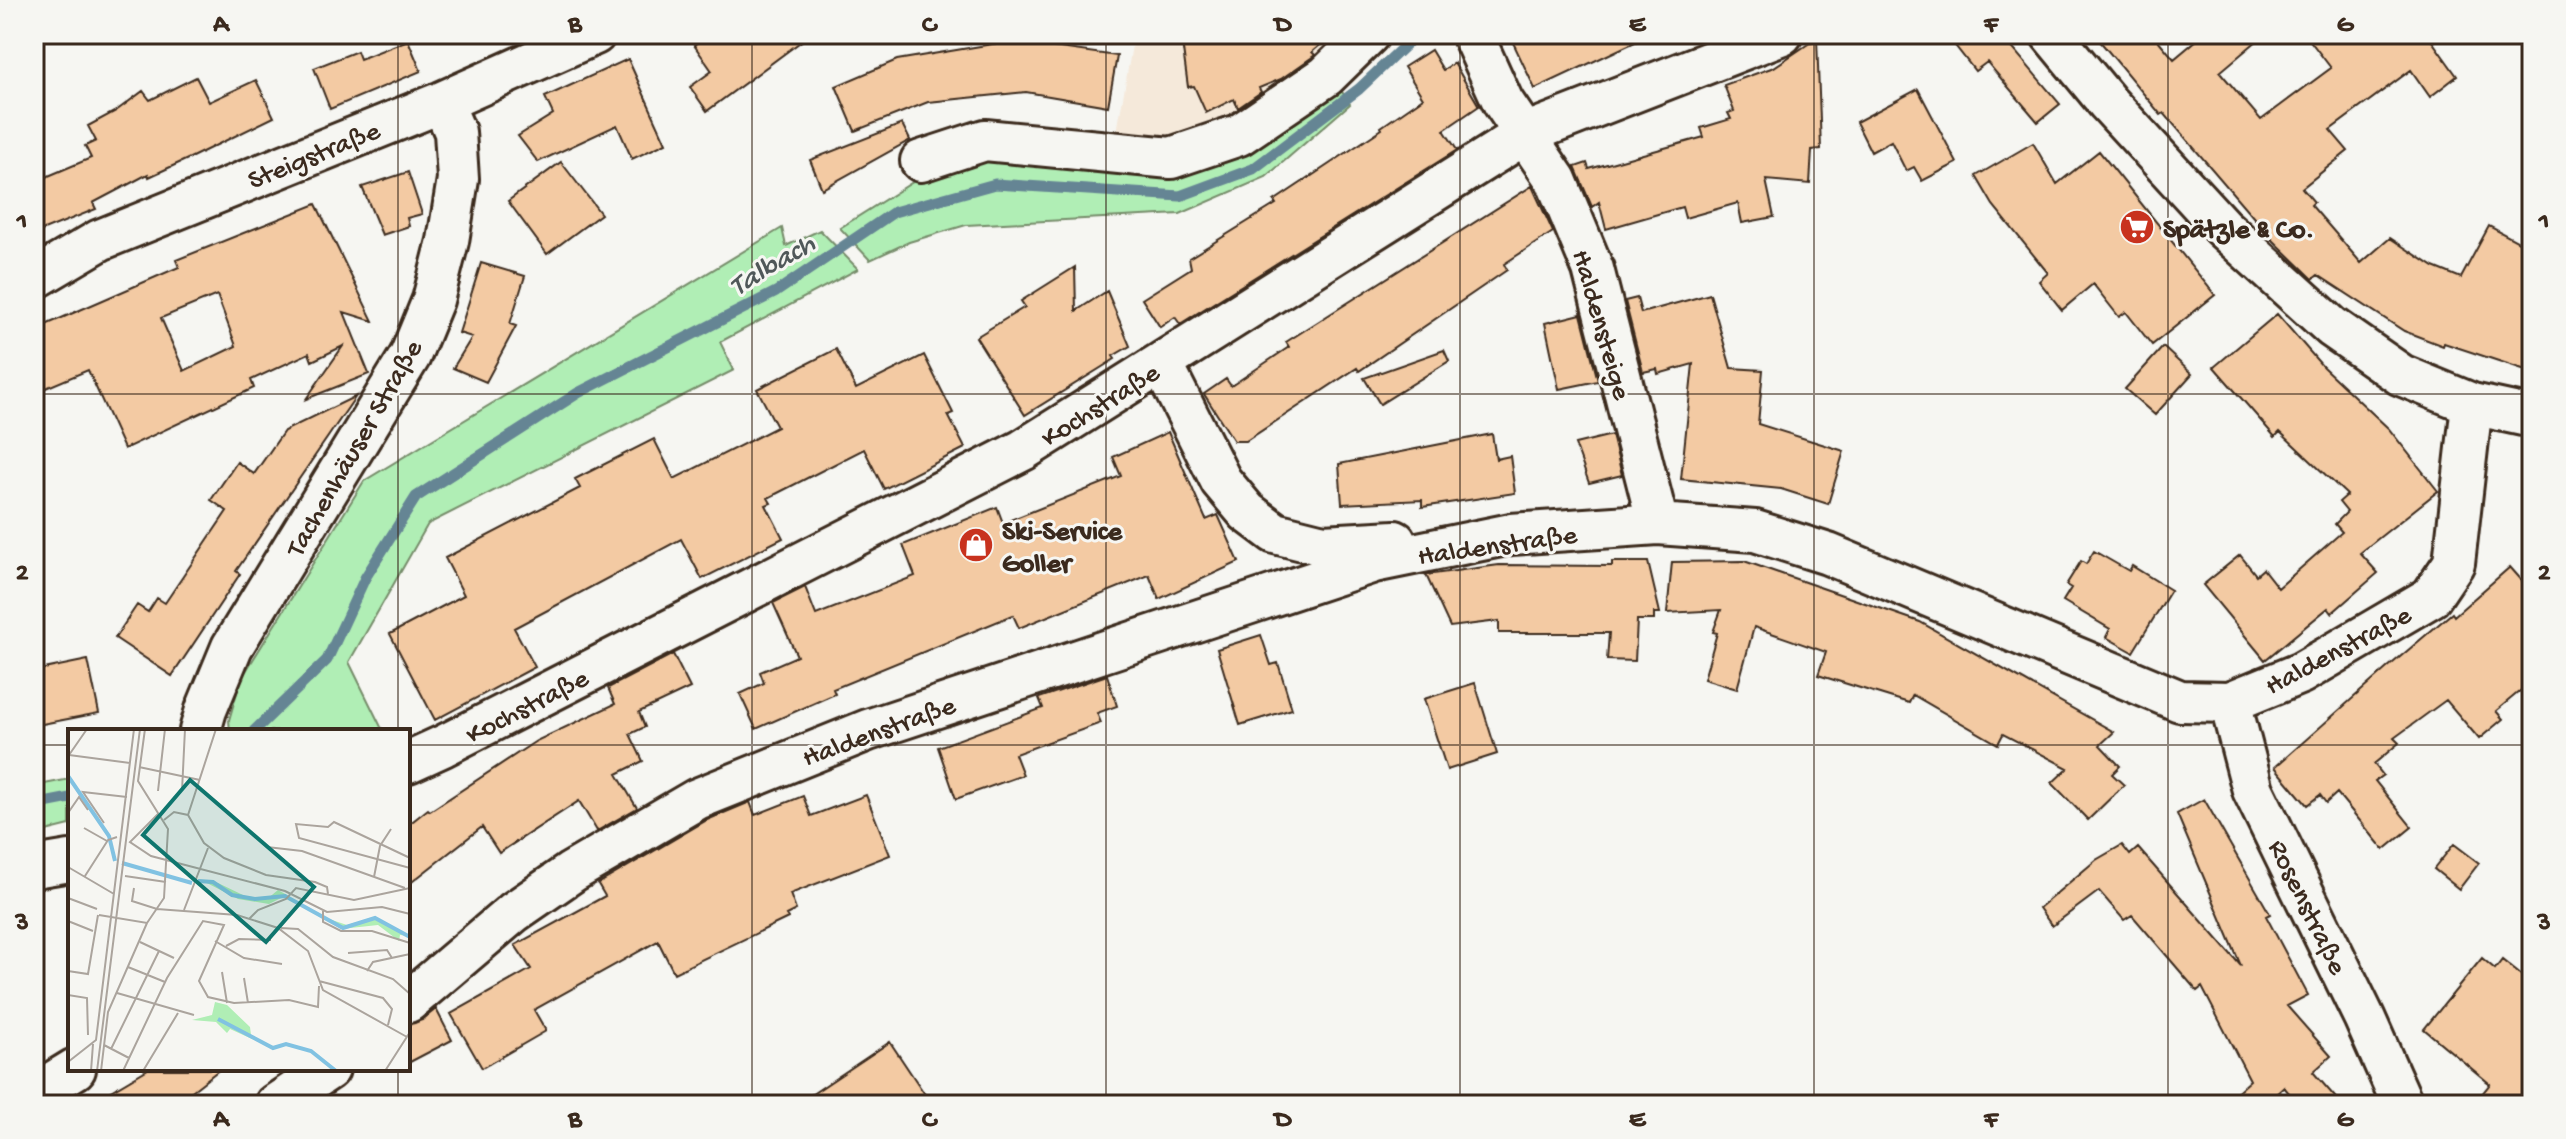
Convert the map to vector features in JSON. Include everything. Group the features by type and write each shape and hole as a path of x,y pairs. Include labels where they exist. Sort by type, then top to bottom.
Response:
{"street":[{"name":"Steigstraße","path":"34,279 100,240 442,102 595,34"},
{"path":"921,161 985,140 1171,158 1239,135 1326,76 1369,34"},
{"name":"Haldensteige","path":"1472,34 1503,102 1556,180 1593,269 1658,524"},
{"name":"Kochstraße","path":"410,761 1023,450 1525,134 1782,34"},
{"path":"2051,34 2108,103 2222,227 2332,327 2401,375 2472,404 2532,417"},
{"name":"Tachenhäuser Straße","path":"203,721 232,647 410,356 433,300 448,241 458,179 455,132 442,102"},
{"path":"1162,364 1221,481 1247,512 1275,533 1323,545 1511,534"},
{"name":"Haldenstraße","path":"410,1000 514,912 572,872 697,799 868,730 1374,562 1511,534 1658,524 1755,531 1828,554 2180,701 2230,702 2301,673 2431,597 2454,563 2472,404"},
{"name":"Rosenstraße","path":"2230,702 2253,790 2403,1105"},
{"path":"34,867 68,861"},
{"path":"34,1094 72,1071"},
{"path":"275,1105 326,1071"}],"shaded area":[{"path":"1134,34 1349,34 1282,94 1230,118 1161,143 1117,132"}],"green space":[{"path":"1337,84 1350,104 1266,177 1180,214 966,225 909,242 870,260 840,228 924,175 996,160 1171,166"},
{"path":"782,228 786,246 820,230 858,269 720,342 734,370 428,524 349,662 382,729 230,729 229,720 241,679 364,481"},
{"path":"68,779 68,826 34,834 34,786"}],"building":[{"path":"708,34 811,34 707,111 690,87 712,71 694,45"},
{"path":"1219,34 1333,34 1312,52 1315,55 1281,79 1259,88 1261,92 1238,108 1234,99 1206,113 1194,86 1188,87 1182,42"},
{"path":"1509,34 1652,34 1535,89"},
{"path":"1946,34 2022,34 2009,44 2060,104 2038,122 1987,62 1975,71"},
{"path":"2094,34 2153,34 2174,59 2204,34 2265,34 2220,72 2261,120 2331,68 2305,34 2427,34 2457,76 2430,97 2411,70 2330,130 2348,151 2302,188 2314,202 2311,205 2361,263 2390,238 2434,267 2461,278 2489,226 2532,249 2532,372 2404,331 2318,275 2313,279 2272,239 2164,113 2161,115"},
{"path":"1817,38 1821,149 1812,150 1810,184 1766,180 1774,217 1742,223 1738,203 1685,218 1682,207 1606,229 1599,202 1592,207 1575,167 1587,163 1589,169 1704,137 1701,128 1731,119 1728,113 1734,111 1724,85 1774,67"},
{"path":"408,40 421,71 330,109 314,68 357,51 360,59"},
{"path":"1010,41 1117,56 1108,106 1026,92 928,102 855,131 836,86 897,60"},
{"path":"1431,50 1443,70 1454,63 1479,106 1444,130 1457,150 1180,324 1175,317 1160,327 1142,299 1191,268 1189,258 1276,204 1274,201 1423,98 1404,67"},
{"path":"628,59 666,143 632,159 617,125 538,162 518,136 553,114 545,97"},
{"path":"196,77 209,102 256,80 274,117 149,177 148,174 93,203 96,209 34,234 34,182 91,158 85,146 96,141 88,126 143,91 150,100"},
{"path":"1918,89 1957,163 1922,181 1914,167 1906,171 1891,141 1871,152 1856,122"},
{"path":"902,124 910,140 822,189 810,160"},
{"path":"2033,143 2057,184 2099,151 2215,295 2152,345 2126,312 2119,317 2093,284 2062,310 2039,281 2048,273 1993,205 1976,176"},
{"path":"561,162 601,214 547,254 508,201"},
{"path":"408,172 422,214 407,218 409,226 382,235 362,187"},
{"path":"1532,186 1553,232 1504,264 1507,270 1359,371 1357,368 1246,441 1234,441 1204,394 1226,379 1231,386 1289,347 1286,342"},
{"path":"316,204 373,321 344,312 369,374 306,399 343,346 312,361 309,353 251,380 254,388 124,449 88,370 34,393 34,330 179,267 176,260","holes":["217,295 236,346 184,371 161,318"]},
{"path":"481,263 525,276 510,324 516,326 486,382 453,368 472,337 459,333"},
{"path":"1075,267 1076,311 1107,291 1130,346 1113,356 1115,359 1025,415 976,337 1025,307 1021,301"},
{"path":"1710,294 1731,368 1763,370 1758,424 1844,451 1828,504 1781,489 1681,479 1693,364 1658,374 1657,369 1643,372 1625,301 1637,298 1641,313"},
{"path":"1581,314 1598,381 1559,389 1545,323"},
{"path":"2277,314 2323,367 2389,429 2438,491 2360,553 2378,573 2332,613 2328,608 2265,660 2203,585 2240,555 2256,575 2263,569 2278,588 2342,532 2335,524 2347,512 2339,502 2347,495 2280,432 2275,437 2214,367"},
{"path":"2163,347 2192,374 2155,415 2125,389"},
{"path":"836,349 856,389 924,355 953,413 948,415 965,448 884,489 864,449 768,498 771,503 766,505 783,538 702,579 681,539 514,628 535,667 435,720 390,634 464,595 445,558 580,488 575,479 654,439 674,479 777,427 757,389"},
{"path":"1444,350 1449,361 1380,404 1364,378"},
{"path":"356,396 236,571 240,574 172,676 115,638 137,605 148,612 157,598 165,603 227,511 211,500 237,462 254,474 284,431"},
{"path":"1168,432 1206,520 1218,515 1239,562 1159,599 1149,575 1019,628 1013,615 833,689 835,694 756,729 740,694 764,683 760,672 797,656 773,603 805,587 816,615 915,576 903,545 997,507 1003,523 1121,476 1113,457"},
{"path":"1492,434 1496,459 1510,456 1515,493 1422,507 1422,500 1342,504 1339,464"},
{"path":"1612,435 1622,475 1589,483 1575,444"},
{"path":"2094,551 2129,571 2132,566 2171,590 2133,652 2106,637 2110,629 2063,601 2071,588 2066,585 2081,561 2086,564"},
{"path":"1744,561 1920,622 2114,732 2100,745 2120,766 2112,774 2124,785 2088,820 2052,783 2068,768 2003,734 1998,744 1913,695 1909,703 1818,675 1826,652 1754,627 1737,689 1704,679 1717,633 1713,632 1721,610 1667,613 1672,562"},
{"path":"1612,562 1648,562 1660,613 1654,613 1654,620 1637,620 1635,661 1607,660 1609,633 1499,633 1499,621 1450,627 1426,575 1499,565 1612,566"},
{"path":"2510,567 2532,592 2532,681 2496,711 2503,719 2479,739 2446,700 2394,738 2399,743 2374,764 2383,775 2375,781 2412,827 2384,850 2337,793 2326,803 2320,795 2307,805 2275,767 2387,668"},
{"path":"1261,635 1271,665 1278,663 1292,709 1240,725 1217,649"},
{"path":"673,654 690,688 639,712 645,727 630,734 643,761 617,774 637,808 597,831 579,801 499,853 482,827 410,883 410,823 536,741 615,704 608,688"},
{"path":"88,660 99,713 37,725 34,671"},
{"path":"1107,675 1117,706 1097,713 1101,723 1015,754 1023,775 956,799 938,747 1043,708 1039,698"},
{"path":"1475,683 1497,754 1447,770 1424,699"},
{"path":"866,795 890,855 790,894 796,910 786,915 788,918 674,973 658,941 534,1010 546,1031 482,1068 451,1014 531,969 515,945 605,896 598,884 707,820 750,802 755,815 803,796 811,816"},
{"path":"2204,799 2270,914 2266,916 2308,995 2287,1006 2331,1056 2313,1072 2342,1105 2299,1105 2284,1087 2264,1105 2222,1105 2250,1080 2202,987 2197,991 2132,915 2124,920 2099,891 2052,926 2039,908 2096,860 2122,845 2130,855 2138,848 2241,966 2177,814"},
{"path":"2454,844 2479,863 2459,889 2434,869"},
{"path":"2482,958 2495,969 2502,960 2532,984 2532,1105 2473,1105 2490,1084 2424,1029"},
{"path":"436,1009 452,1040 410,1062 410,1023 422,1020"},
{"path":"890,1042 932,1105 796,1105"},
{"path":"145,1071 217,1071 174,1105 87,1105"}],"waterway":[{"name":"Talbach","path":"256,729 327,660 365,578 416,497 578,393 776,292 894,212 995,184 1180,196 1253,169 1359,89 1417,34"},
{"name":"Talbach","path":"34,805 68,798"}],"place":[{"name":"Spätzle & Co.","path":"2137,227"},
{"name":"Ski-Service Goller","path":"976,545"}]}
